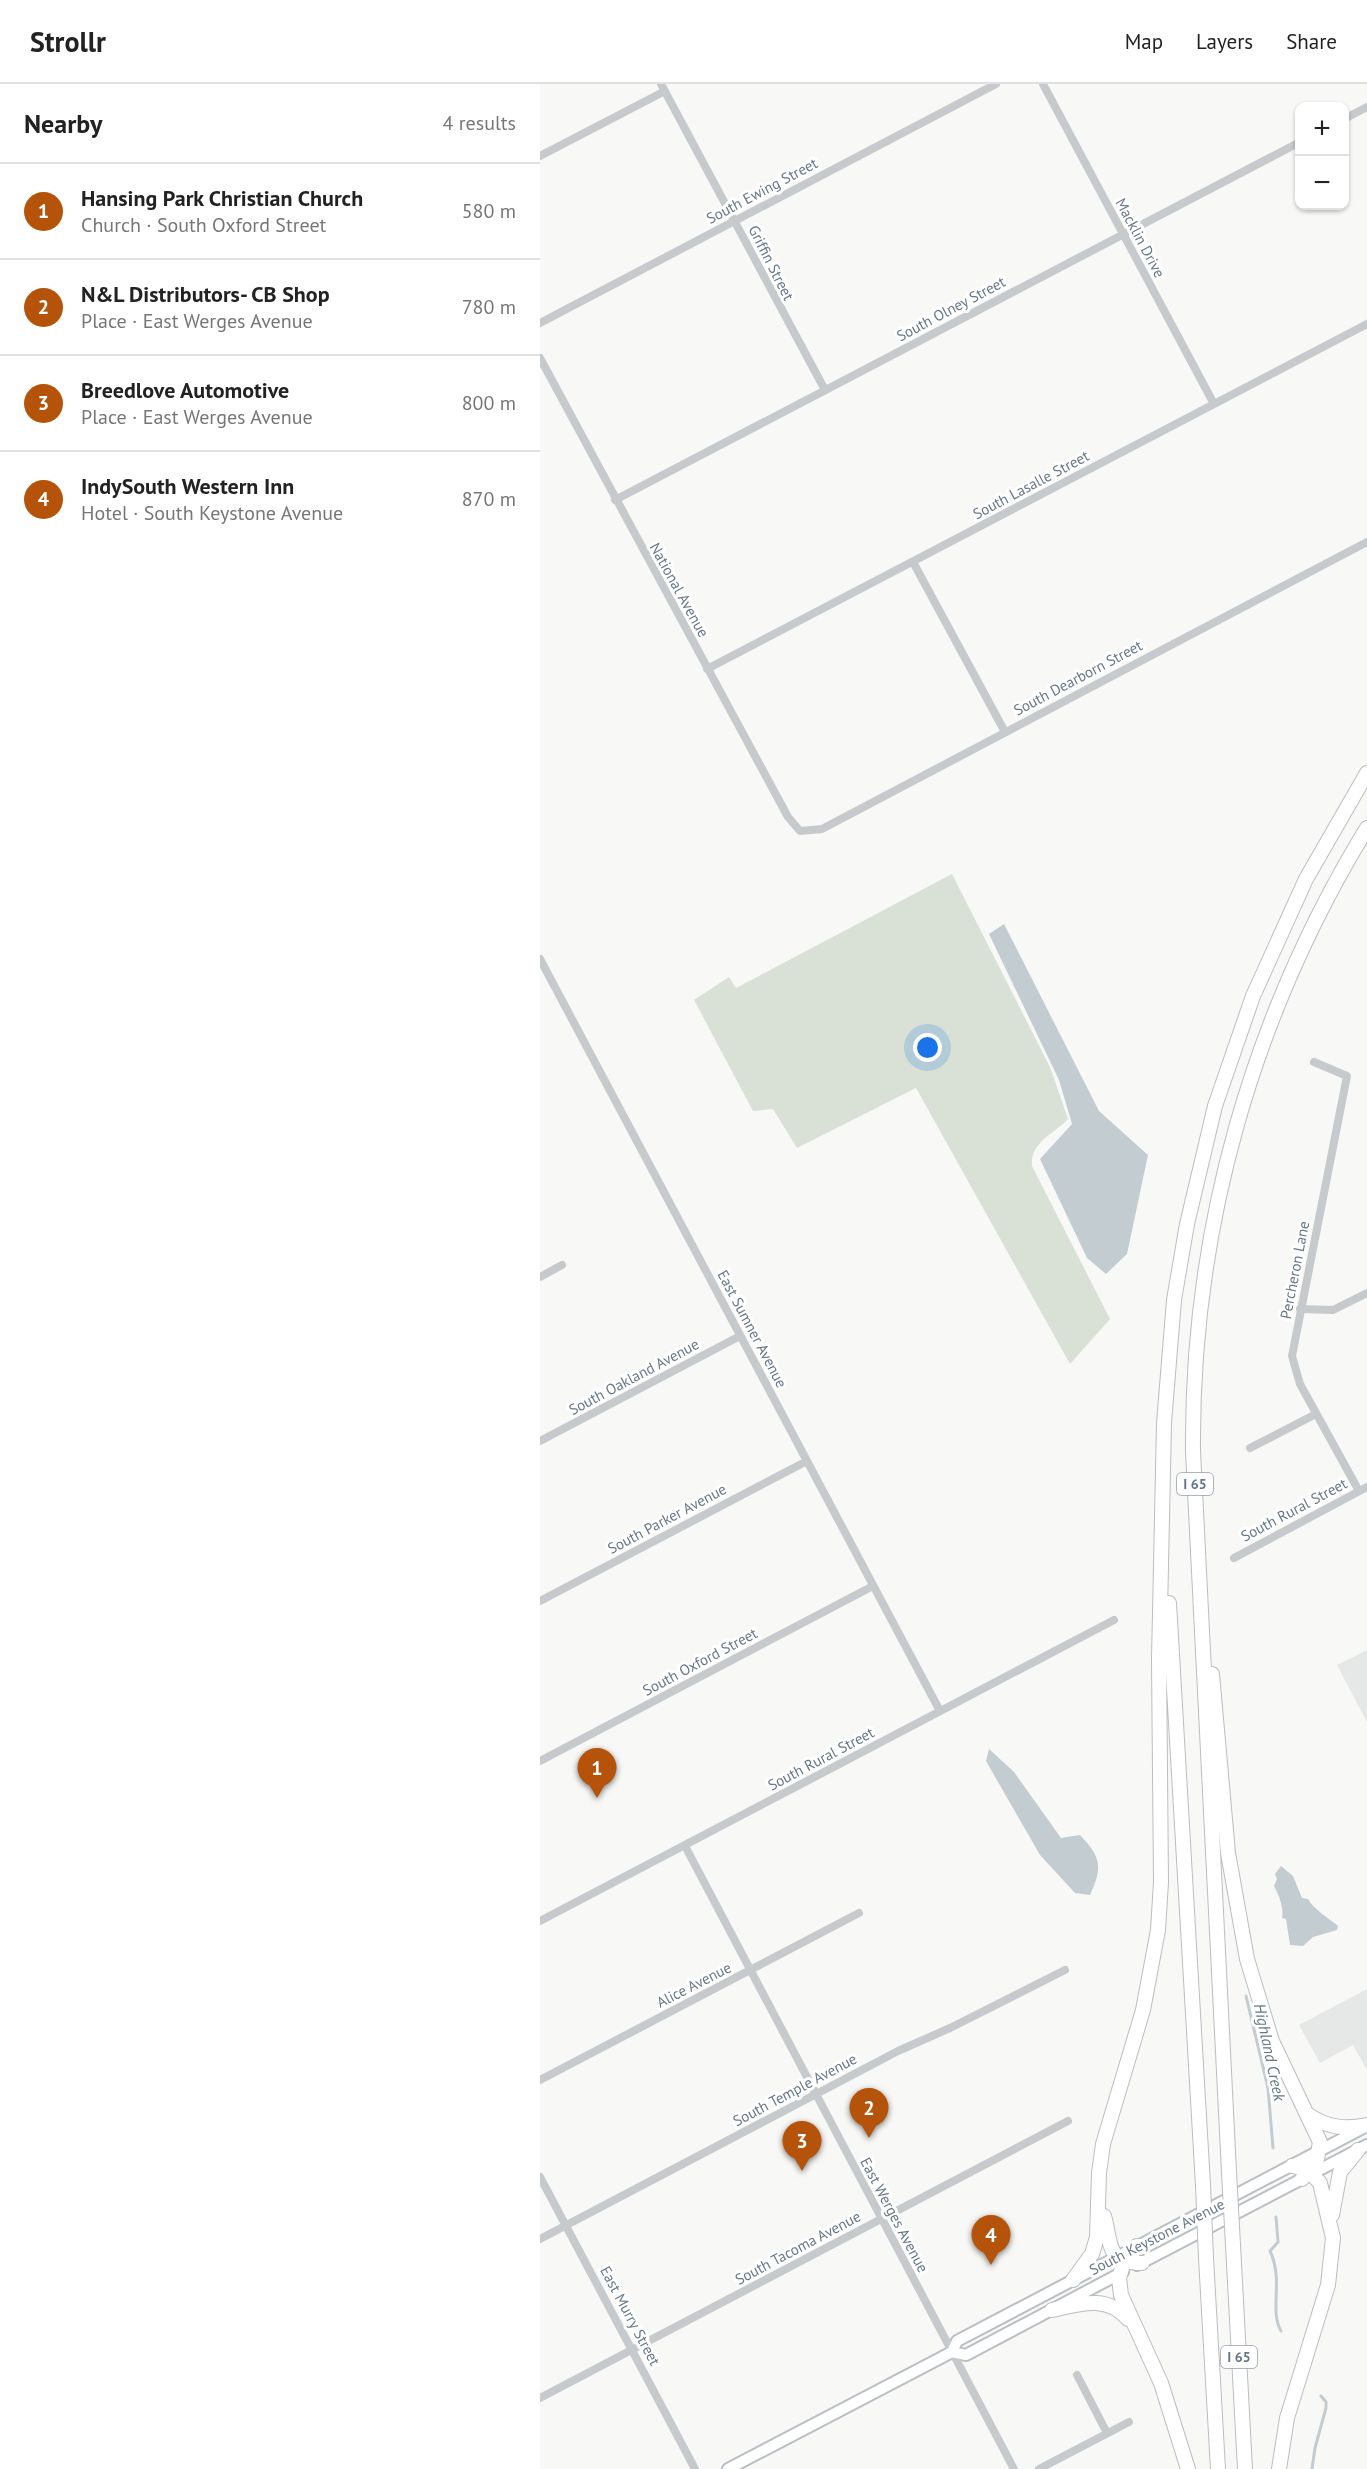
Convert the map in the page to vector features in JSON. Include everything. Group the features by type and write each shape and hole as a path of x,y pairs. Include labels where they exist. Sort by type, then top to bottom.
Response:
{"highway":[{"name":"I 65","path":"1218,2469 1164,1515 1164,1423 1174,1300 1204,1145 1227,1067 1268,959 1311,869 1367,773"},
{"name":"I 65","path":"1245,2469 1196,1517 1193,1432 1198,1336 1207,1259 1223,1175 1244,1099 1282,994 1314,922 1367,828"},
{"path":"1073,2280 1095,2246 1103,2144 1141,2019 1158,1929 1161,1882 1159,1660 1164,1515"},
{"path":"1196,1517 1228,1854 1237,1913 1249,1967 1268,2029 1320,2142 1319,2151 1308,2174"},
{"path":"1305,2113 1330,2125 1349,2129 1367,2125"},
{"path":"1279,2469 1287,2418 1328,2285 1332,2260 1332,2223 1340,2172 1362,2147"},
{"path":"1292,2166 1308,2174 1322,2188 1332,2223"},
{"path":"1099,2203 1109,2247 1121,2264"},
{"path":"1137,2246 1121,2264 1119,2285 1121,2295 1161,2383 1188,2469"},
{"path":"1121,2264 1142,2263"},
{"path":"1052,2310 1100,2302 1118,2310 1136,2328"}],"main road":[{"name":"South Keystone Avenue","path":"1137,2246 1367,2125"},
{"name":"South Keystone Avenue","path":"1142,2263 1362,2147"},
{"name":"South Keystone Avenue","path":"728,2469 952,2352 957,2341 1073,2280 1121,2264"},
{"name":"South Keystone Avenue","path":"952,2352 966,2355 1052,2310 1121,2264"}],"street":[{"name":"South Ewing Street","path":"540,323 996,84"},
{"name":"Macklin Drive","path":"1043,84 1214,404"},
{"name":"Griffin Street","path":"663,88 825,390"},
{"path":"540,156 663,88"},
{"path":"1349,116 1367,107"},
{"name":"South Olney Street","path":"615,500 1295,144"},
{"name":"South Lasalle Street","path":"707,669 1367,324"},
{"name":"National Avenue","path":"540,358 707,669 792,823 800,831"},
{"name":"South Dearborn Street","path":"800,831 822,829 1367,542"},
{"path":"913,562 1005,732"},
{"name":"East Sumner Avenue","path":"540,959 940,1711"},
{"name":"Percheron Lane","path":"1314,1062 1347,1076 1292,1356 1300,1384 1359,1491"},
{"path":"540,1277 562,1266"},
{"path":"1300,1309 1333,1310 1367,1293"},
{"name":"South Oakland Avenue","path":"540,1441 740,1336"},
{"path":"1250,1448 1316,1414"},
{"name":"South Parker Avenue","path":"540,1601 807,1461"},
{"name":"South Rural Street","path":"1234,1558 1367,1487"},
{"name":"South Oxford Street","path":"540,1761 873,1586"},
{"name":"South Rural Street","path":"540,1921 1114,1620"},
{"name":"East Werges Avenue","path":"685,1846 1014,2469"},
{"name":"Alice Avenue","path":"540,2080 859,1914"},
{"name":"South Temple Avenue","path":"540,2239 816,2094 1065,1970"},
{"name":"South Tacoma Avenue","path":"540,2398 1068,2121"},
{"name":"East Murry Street","path":"540,2176 634,2349 695,2469"},
{"path":"1077,2375 1107,2433"},
{"path":"1039,2469 1128,2422"}],"shaded area":[{"path":"952,874 1050,1067 1068,1119 1039,1145 1032,1158 1032,1166 1110,1319 1070,1364 916,1088 797,1148 773,1109 753,1111 694,1000 729,977 736,988"},
{"path":"1004,924 1099,1111 1148,1155 1127,1254 1106,1274 1087,1258 1040,1159 1072,1124 1059,1080 989,934"},
{"path":"1367,1650 1367,1722 1337,1665"},
{"path":"989,1749 1014,1772 1061,1838 1080,1835 1092,1850 1096,1856 1098,1870 1090,1895 1075,1893 1040,1855 986,1761"},
{"path":"1281,1866 1293,1876 1302,1898 1308,1899 1338,1926 1337,1930 1313,1937 1303,1946 1290,1945 1286,1919 1282,1918 1281,1902 1274,1886 1277,1879 1275,1874"},
{"path":"1367,1989 1367,2070 1353,2045 1320,2063 1299,2025"}],"waterway":[{"name":"Highland Creek","path":"1246,1996 1268,2088 1273,2148"},
{"name":"Highland Creek","path":"1276,2217 1278,2242 1270,2251 1276,2273 1276,2314 1281,2331"},
{"name":"Highland Creek","path":"1312,2469 1326,2408 1326,2402 1321,2396"}],"place":[{"name":"Hansing Park Christian Church","path":"597,1798"},
{"name":"N&L Distributors- CB Shop","path":"869,2138"},
{"name":"Breedlove Automotive","path":"802,2171"},
{"name":"IndySouth Western Inn","path":"991,2265"}]}
